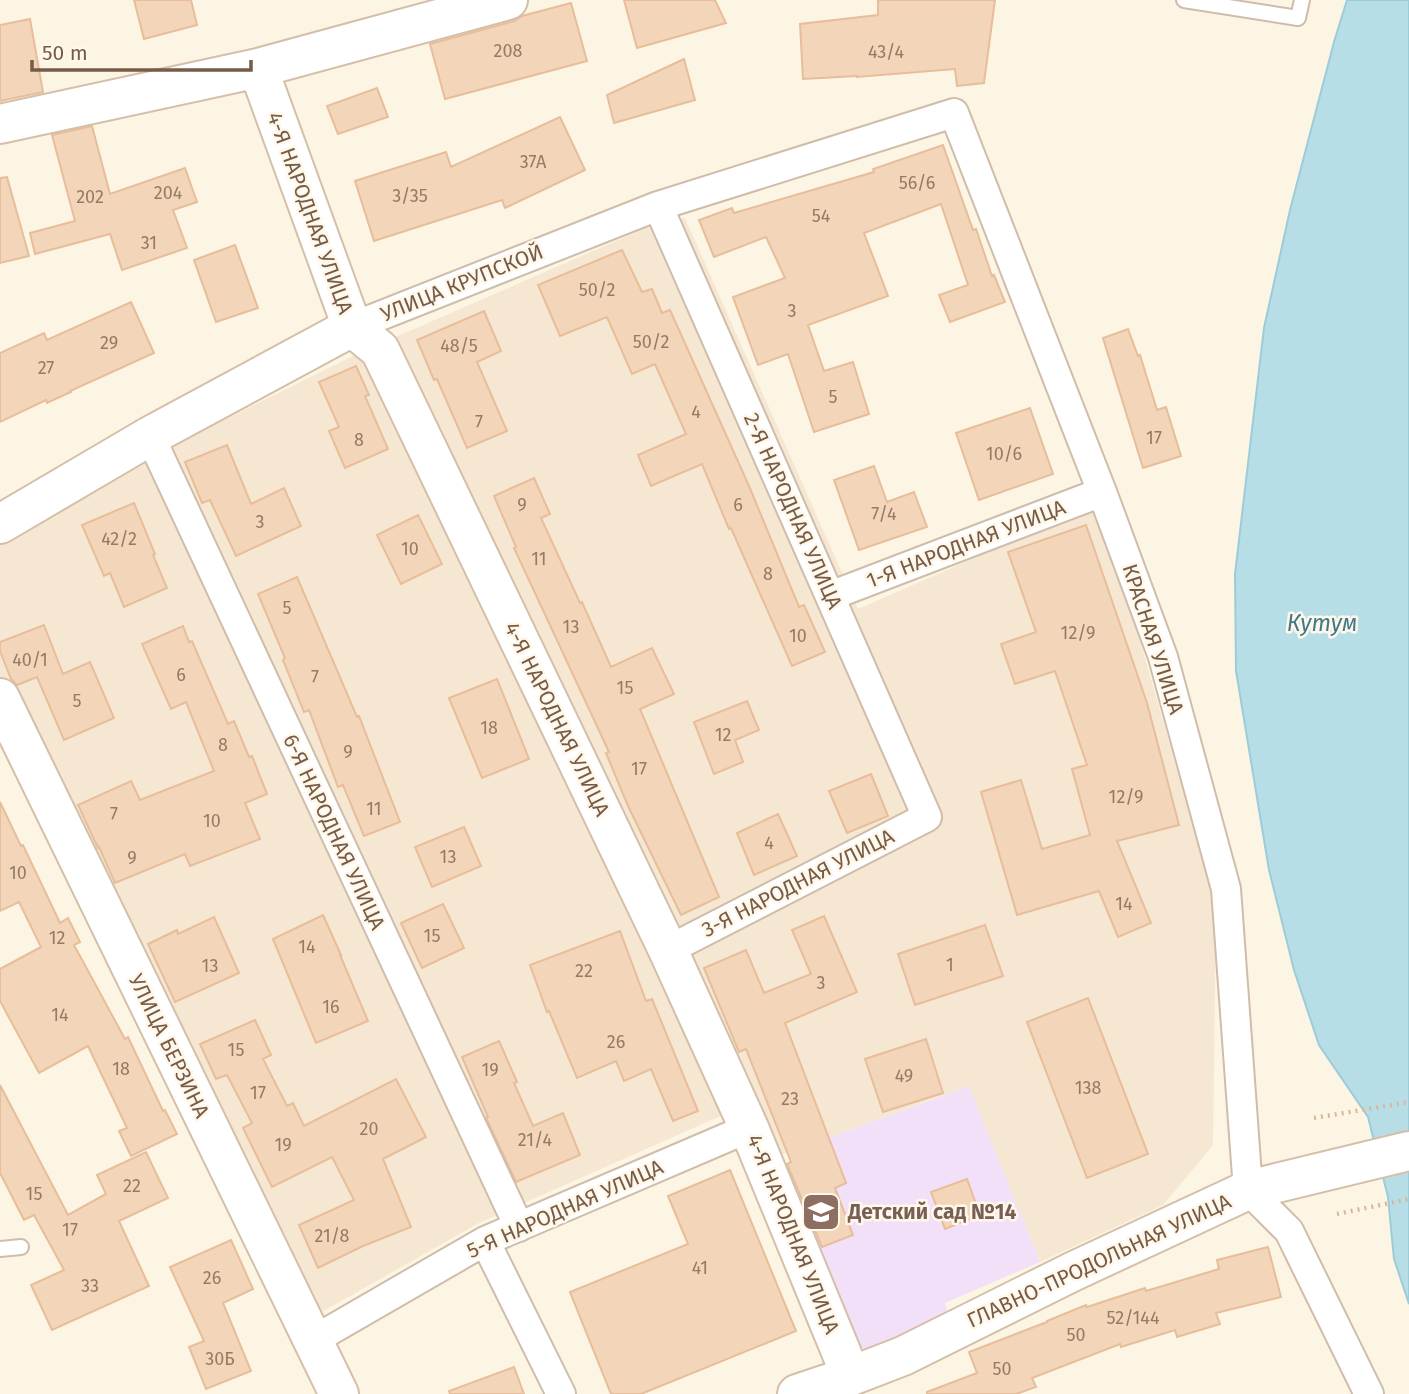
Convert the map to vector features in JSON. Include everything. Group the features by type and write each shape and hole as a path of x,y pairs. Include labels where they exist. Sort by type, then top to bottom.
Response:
{"street":[{"path":"0,124 258,68 508,0"},
{"name":"4-Я НАРОДНАЯ УЛИЦА","path":"258,68 352,327 380,350 668,950 750,1128 851,1376"},
{"name":"УЛИЦА КРУПСКОЙ","path":"0,524 150,436 352,327 658,206 954,113"},
{"name":"КРАСНАЯ УЛИЦА","path":"954,113 1102,492 1163,657 1226,889 1248,1190"},
{"name":"2-Я НАРОДНАЯ УЛИЦА","path":"658,206 927,817"},
{"name":"6-Я НАРОДНАЯ УЛИЦА","path":"150,436 519,1227"},
{"name":"1-Я НАРОДНАЯ УЛИЦА","path":"830,596 1102,492"},
{"name":"УЛИЦА БЕРЗИНА","path":"0,698 339,1394"},
{"name":"3-Я НАРОДНАЯ УЛИЦА","path":"668,950 927,817"},
{"name":"5-Я НАРОДНАЯ УЛИЦА","path":"312,1341 485,1241 750,1128"},
{"name":"ГЛАВНО-ПРОДОЛЬНАЯ УЛИЦА","path":"797,1394 903,1356 1248,1190 1409,1152"},
{"path":"1248,1190 1289,1231 1369,1394"},
{"path":"485,1241 561,1394"}],"lane":[{"path":"1184,0 1297,18 1302,0"},
{"path":"0,1249 21,1247"}],"path":[{"path":"1314,1118 1409,1102"},
{"path":"1337,1214 1409,1199"}],"shaded area":[{"path":"685,218 858,609 1100,503 1216,904 1213,1145 1163,1205 1040,1262 968,1086 775,1157 752,1102 479,1223 320,1313 0,682 0,543 129,467 361,352 653,225"},
{"path":"969,1086 1040,1262 945,1303 951,1322 878,1353 852,1344 779,1167 792,1162 789,1152"}],"water":[{"name":"Кутум","path":"1347,0 1409,0 1409,1304 1394,1259 1388,1197 1368,1117 1319,1045 1294,970 1269,870 1236,671 1235,574 1264,328 1290,210"}],"building":[{"path":"134,0 191,0 197,25 144,39"},
{"path":"624,0 715,0 726,23 637,48"},
{"path":"878,0 995,0 984,83 957,86 955,69 803,79 800,24 878,15"},
{"path":"571,3 587,61 445,99 430,44"},
{"path":"30,19 43,92 0,101 0,25"},
{"path":"684,59 695,100 614,123 607,95"},
{"path":"377,88 388,117 338,134 327,106"},
{"path":"560,117 585,170 505,208 502,200 374,241 355,181 446,152 451,167"},
{"path":"92,126 110,194 185,168 197,202 173,210 187,248 122,270 110,234 35,254 30,233 75,221 52,135"},
{"path":"943,145 973,230 976,229 992,276 994,275 1005,302 950,322 939,295 968,285 941,204 864,233 888,296 808,325 824,371 853,362 869,414 814,432 788,354 758,365 733,297 785,278 766,237 714,257 699,220 732,208 734,213 874,172 873,169"},
{"path":"7,177 29,256 0,263 0,178"},
{"path":"235,245 258,308 216,322 194,260"},
{"path":"622,250 642,292 652,289 662,313 670,310 749,486 799,607 804,605 825,652 792,666 702,464 651,486 638,455 686,434 655,364 632,374 607,317 560,336 538,285"},
{"path":"131,302 154,353 0,422 0,353 44,333 47,340"},
{"path":"484,311 501,351 477,362 507,431 467,448 417,340"},
{"path":"1128,329 1138,356 1140,355 1157,410 1166,407 1181,456 1143,468 1103,338"},
{"path":"356,366 369,395 365,396 388,449 345,468 329,431 339,427 319,382"},
{"path":"1030,408 1053,474 979,500 956,433"},
{"path":"227,445 251,504 284,488 301,526 236,556 210,500 202,503 185,462"},
{"path":"874,466 887,502 914,492 927,527 859,550 834,480"},
{"path":"534,478 550,514 541,518 611,667 652,648 674,694 640,709 719,897 681,915 628,806 606,753 609,752 514,548 516,547 494,496"},
{"path":"134,503 167,588 124,607 110,573 104,576 82,525"},
{"path":"418,515 442,564 401,584 377,535"},
{"path":"1086,525 1147,703 1179,825 1117,841 1151,923 1118,937 1099,891 1017,915 981,792 1021,780 1042,849 1090,835 1072,769 1087,765 1055,671 1015,684 1001,644 1036,632 1008,552"},
{"path":"297,577 357,717 359,716 400,822 364,836 343,785 338,787 309,710 304,712 258,594"},
{"path":"44,625 63,674 90,662 114,718 64,740 37,677 17,685 11,679 0,651 0,642"},
{"path":"183,626 228,724 234,721 249,757 252,756 267,794 245,803 260,839 190,866 185,854 115,883 78,805 131,781 140,800 214,771 186,702 171,709 142,644"},
{"path":"497,679 529,759 482,778 449,698"},
{"path":"747,701 759,730 735,740 743,762 714,774 694,722"},
{"path":"871,774 888,816 847,833 829,791"},
{"path":"0,802 60,923 68,918 80,942 74,945 125,1039 128,1037 163,1111 165,1110 177,1134 131,1156 119,1131 127,1128 88,1046 39,1073 0,1001 0,969 41,947 19,902 0,911"},
{"path":"778,814 797,856 754,875 737,833"},
{"path":"464,827 481,866 432,887 415,847"},
{"path":"443,904 464,948 422,968 401,923"},
{"path":"323,915 368,1021 316,1043 273,939"},
{"path":"824,916 857,992 785,1023 846,1183 835,1188 853,1235 822,1247 787,1164 791,1162 746,1049 739,1052 704,968 746,950 764,993 811,974 792,930"},
{"path":"214,917 239,973 175,1002 148,944 177,930 178,934"},
{"path":"985,925 1003,976 915,1005 898,954"},
{"path":"620,931 646,1001 652,999 698,1111 673,1121 651,1069 624,1081 616,1061 577,1078 549,1011 547,1012 530,965"},
{"path":"1088,998 1148,1154 1087,1178 1027,1022"},
{"path":"255,1020 271,1055 263,1059 287,1106 293,1103 304,1126 396,1079 426,1137 383,1159 411,1227 318,1268 299,1225 354,1200 332,1157 272,1187 243,1128 252,1123 227,1075 216,1079 200,1044"},
{"path":"926,1039 943,1093 883,1112 865,1059"},
{"path":"499,1041 533,1126 563,1113 580,1155 516,1182 486,1118 488,1117 462,1057"},
{"path":"0,1085 68,1215 106,1194 97,1175 146,1152 168,1198 119,1221 149,1286 52,1330 31,1285 64,1270 34,1215 24,1220 0,1173"},
{"path":"730,1170 796,1331 641,1394 611,1394 570,1292 688,1244 668,1196"},
{"path":"967,1179 980,1215 945,1229 931,1192"},
{"path":"231,1240 253,1289 223,1303 251,1371 206,1389 189,1347 204,1341 170,1267"},
{"path":"1268,1247 1281,1297 1216,1313 1220,1324 1177,1337 1175,1330 1121,1347 1120,1344 1032,1378 1036,1387 1016,1394 927,1394 977,1373 969,1352 1086,1305 1087,1307 1145,1288 1146,1291 1219,1269 1217,1260"},
{"path":"514,1367 524,1394 450,1394 449,1391"}],"place":[{"name":"Детский сад №14","path":"821,1212"}]}
